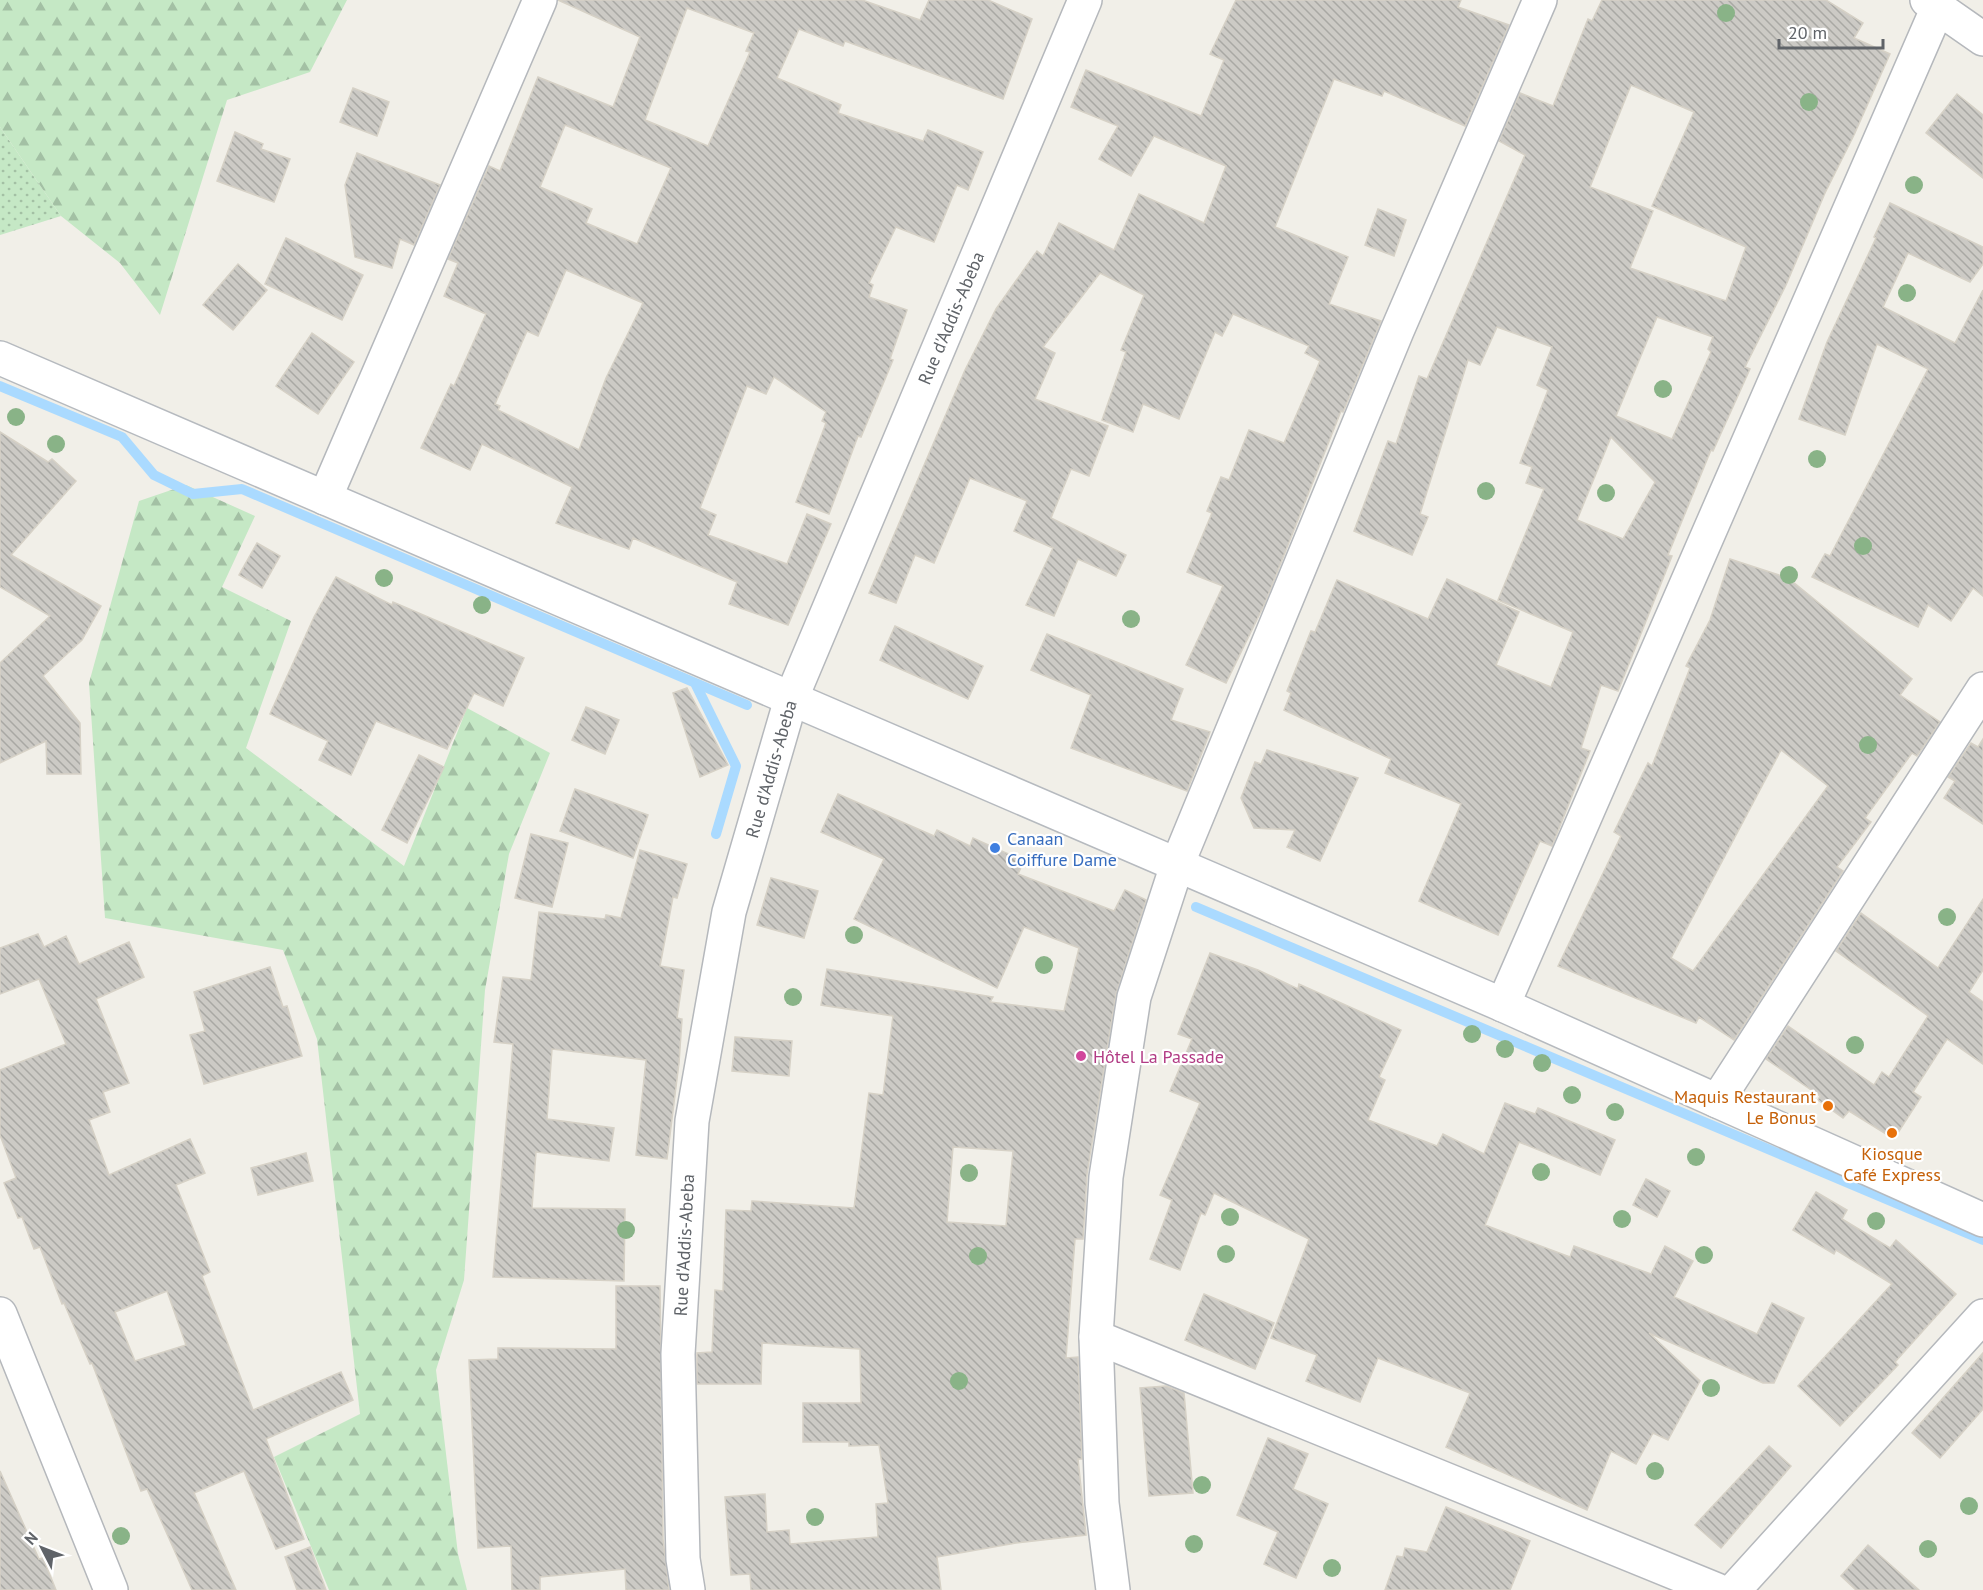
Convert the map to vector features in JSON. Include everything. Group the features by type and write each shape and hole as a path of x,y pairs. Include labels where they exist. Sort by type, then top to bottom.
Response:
{"street":[{"path":"325,498 540,0"},
{"name":"Rue d'Addis-Abeba","path":"688,1590 683,1559 678,1354 692,1121 729,912 791,699 1085,0"},
{"path":"1113,1590 1102,1503 1096,1337 1106,1177 1134,997 1177,865 1397,331 1540,0"},
{"path":"1503,1005 1933,4 1983,39"},
{"path":"0,358 1503,1005 1983,1220"},
{"path":"1717,1101 1983,689"},
{"path":"0,1314 13,1381 111,1590"},
{"path":"1734,1590 1983,1316"},
{"path":"1096,1337 1717,1590"}],"green space":[{"path":"0,0 347,0 310,72 227,100 160,315 120,263 61,216 0,127"},
{"path":"0,127 61,216 0,235"},
{"path":"186,485 255,516 222,587 291,621 246,748 404,866 467,708 550,753 509,854 485,990 464,1280 436,1370 458,1554 467,1590 329,1590 274,1457 360,1414 317,1039 283,950 105,918 89,683 139,501"}],"building":[{"path":"558,0 862,0 920,20 929,0 988,0 1032,19 1003,99 845,41 843,46 799,29 777,78 841,105 838,113 923,141 928,130 983,152 968,190 957,185 934,242 896,227 869,283 873,285 869,297 907,310 890,359 893,360 861,437 858,436 829,514 796,502 826,423 822,421 826,412 774,377 766,394 747,386 700,508 716,515 708,535 787,564 807,514 831,524 788,625 729,604 737,582 633,538 629,549 556,523 572,487 482,444 470,470 421,448 451,384 454,386 486,314 444,296 458,263 448,259 489,166 500,171 538,77 613,107 640,37","holes":["687,8 754,33 746,51 750,52 708,146 645,120","565,125 671,168 637,244 586,223 592,209 540,187","566,270 643,303 606,378 579,450 498,410 500,406 495,404 527,331 538,336"]},
{"path":"1236,0 1461,0 1458,7 1509,25 1465,126 1384,91 1382,96 1334,79 1275,227 1348,257 1329,304 1381,321 1343,412 1341,411 1265,603 1226,683 1186,665 1223,586 1187,572 1212,513 1207,511 1221,477 1229,480 1249,430 1284,443 1320,361 1305,353 1309,346 1233,314 1222,336 1215,332 1179,419 1143,404 1133,432 1102,420 1126,352 1121,350 1144,295 1100,273 1043,347 1055,353 1035,399 1108,426 1089,476 1071,469 1051,518 1126,555 1116,576 1078,559 1054,616 1026,605 1053,548 1014,531 1027,501 970,478 934,563 915,555 896,603 869,593 965,370 996,309 1037,251 1043,256 1059,223 1114,250 1139,194 1204,223 1226,166 1154,136 1131,176 1099,159 1118,126 1071,107 1086,70 1201,116 1224,60 1210,54"},
{"path":"1602,0 1826,0 1863,23 1854,38 1890,54 1825,193 1786,285 1745,367 1750,369 1713,451 1711,450 1668,555 1672,556 1618,691 1601,685 1581,748 1590,751 1552,846 1540,841 1498,935 1419,901 1461,804 1385,773 1391,759 1284,710 1291,693 1287,691 1311,631 1315,632 1337,580 1428,619 1447,579 1519,612 1496,665 1551,687 1573,632 1498,600 1544,489 1526,483 1532,467 1520,463 1548,390 1537,385 1552,347 1497,327 1480,365 1468,360 1420,514 1428,517 1412,555 1354,531 1388,441 1396,444 1419,376 1427,379 1525,155 1499,141 1520,93 1553,106 1588,19 1592,21","holes":["1631,85 1694,112 1652,206 1746,247 1726,301 1630,268 1653,211 1590,187","1657,317 1713,337 1708,349 1711,352 1672,439 1616,416","1611,437 1655,482 1623,539 1577,520"]},
{"path":"353,88 389,102 377,136 340,122"},
{"path":"1957,94 1983,115 1983,178 1926,133"},
{"path":"235,132 263,144 261,149 290,159 274,202 217,181"},
{"path":"357,153 440,185 414,245 400,239 392,268 355,257 345,185"},
{"path":"1890,203 1983,247 1983,264 1970,282 1908,253 1883,307 1955,343 1983,290 1983,596 1973,588 1951,621 1928,605 1918,627 1812,577 1825,554 1830,556 1928,369 1877,344 1845,435 1799,419 1827,342"},
{"path":"1378,209 1406,220 1394,256 1365,245"},
{"path":"286,238 363,275 342,320 265,284"},
{"path":"238,264 267,290 233,330 203,305"},
{"path":"312,333 354,362 318,414 276,386"},
{"path":"0,432 48,462 52,459 76,481 11,555 101,606 82,640 43,676 80,723 81,774 47,774 46,741 0,763 0,663 50,616 0,587"},
{"path":"257,543 280,556 262,588 239,575"},
{"path":"1730,559 1788,578 1912,679 1900,695 1940,722 1917,756 1912,753 1865,818 1871,822 1837,867 1843,871 1734,1040 1699,1017 1696,1023 1558,966 1621,836 1614,832 1648,763 1652,766 1690,668 1686,666 1710,620","holes":["1781,750 1828,786 1693,971 1671,958"]},
{"path":"336,577 392,605 393,602 524,658 503,706 474,693 447,749 376,721 351,775 319,760 328,741 270,714 314,617"},
{"path":"895,626 983,666 968,699 880,660"},
{"path":"1047,634 1183,689 1171,720 1210,732 1187,791 1071,748 1091,695 1031,670"},
{"path":"687,688 728,765 700,777 673,693"},
{"path":"586,707 619,720 605,754 572,740"},
{"path":"1983,739 1983,824 1944,798 1955,781 1948,777 1971,743 1978,747"},
{"path":"1267,750 1358,778 1320,861 1287,847 1295,830 1254,828 1241,798 1255,762 1261,764"},
{"path":"419,755 444,767 407,843 382,830"},
{"path":"575,789 648,815 633,858 560,831"},
{"path":"838,794 934,836 937,830 970,846 973,838 1024,861 1018,874 1114,911 1125,890 1146,900 1116,994 1087,1174 1083,1239 1075,1239 1066,1358 1078,1357 1082,1459 1078,1459 1086,1535 1016,1543 937,1557 941,1590 751,1590 750,1574 731,1575 725,1497 765,1494 767,1532 789,1530 790,1544 878,1537 876,1504 888,1503 879,1445 849,1446 849,1442 803,1442 803,1403 861,1403 860,1349 762,1343 761,1384 697,1384 697,1353 712,1352 715,1290 723,1291 726,1210 751,1211 752,1201 854,1208 869,1093 883,1095 893,1016 821,1005 827,969 993,997 990,1002 1064,1011 1079,948 1024,927 997,988 854,919 884,859 821,832","holes":["953,1147 1013,1151 1006,1226 947,1222"]},
{"path":"531,834 568,843 552,907 515,898"},
{"path":"640,850 687,864 677,898 673,897 660,966 684,970 677,1018 682,1019 679,1063 667,1159 636,1155 646,1060 552,1049 547,1119 614,1128 609,1161 536,1152 532,1208 625,1209 624,1281 493,1277 513,1044 494,1042 503,977 531,980 539,912 605,919 606,915 621,918"},
{"path":"771,878 818,891 804,938 757,925"},
{"path":"1983,899 1983,970 1969,992 1983,1002 1983,1064 1947,1039 1913,1092 1921,1097 1894,1139 1849,1111 1843,1118 1818,1100 1820,1096 1766,1059 1788,1026 1874,1085 1882,1072 1889,1077 1928,1016 1836,951 1861,913 1938,968"},
{"path":"38,934 44,947 66,936 79,964 129,942 144,977 96,999 129,1083 103,1092 110,1112 89,1120 109,1175 190,1139 205,1173 176,1185 210,1272 202,1276 253,1410 341,1372 353,1400 266,1439 304,1539 276,1549 244,1471 194,1493 236,1590 192,1590 147,1489 141,1491 92,1363 90,1364 64,1303 62,1304 40,1247 34,1249 22,1217 18,1218 4,1183 16,1178 0,1135 0,1070 66,1044 39,979 0,994 0,948","holes":["167,1291 186,1345 135,1361 115,1312"]},
{"path":"1210,953 1258,970 1298,989 1299,984 1401,1030 1379,1077 1385,1080 1368,1120 1437,1146 1443,1134 1484,1154 1505,1103 1535,1114 1538,1108 1615,1140 1600,1175 1519,1142 1485,1225 1570,1257 1574,1246 1651,1274 1665,1246 1693,1261 1674,1297 1757,1334 1772,1303 1804,1318 1774,1383 1763,1383 1649,1333 1700,1381 1668,1440 1653,1433 1636,1464 1611,1451 1587,1510 1446,1447 1470,1393 1378,1358 1360,1402 1306,1381 1317,1355 1271,1338 1309,1239 1214,1193 1205,1215 1201,1213 1180,1270 1150,1259 1172,1200 1160,1195 1200,1103 1170,1091 1192,1039 1178,1034"},
{"path":"270,967 283,1007 287,1006 302,1056 204,1084 190,1035 205,1031 194,992"},
{"path":"735,1037 792,1041 789,1076 732,1071"},
{"path":"306,1153 313,1181 258,1195 251,1168"},
{"path":"1646,1179 1670,1191 1657,1217 1633,1205"},
{"path":"1816,1192 1847,1210 1842,1219 1890,1248 1896,1240 1956,1294 1895,1362 1898,1365 1840,1426 1798,1386 1892,1284 1836,1250 1834,1254 1793,1230"},
{"path":"616,1286 660,1286 663,1539 669,1590 626,1590 625,1569 540,1577 540,1590 512,1590 511,1546 478,1548 469,1360 498,1359 498,1348 616,1349"},
{"path":"1204,1294 1274,1323 1255,1369 1185,1340"},
{"path":"1983,1353 1983,1409 1940,1458 1912,1433"},
{"path":"1166,1386 1184,1393 1193,1493 1149,1496 1140,1388"},
{"path":"1268,1438 1308,1454 1293,1489 1328,1504 1296,1578 1264,1564 1278,1532 1237,1515"},
{"path":"1769,1446 1791,1466 1721,1548 1695,1525"},
{"path":"0,1471 39,1559 43,1558 56,1590 0,1590"},
{"path":"1446,1507 1530,1541 1510,1590 1385,1590 1397,1556 1403,1557 1405,1548 1427,1552"},
{"path":"1868,1545 1919,1590 1856,1590 1841,1576"},
{"path":"310,1547 326,1590 297,1590 285,1557"}],"waterway":[{"path":"0,386 122,437 154,475 193,494 242,489 747,705"},
{"path":"696,685 736,766 716,834"},
{"path":"1196,907 1983,1240"}],"place":[{"name":"Canaan Coiffure Dame","path":"995,848"},
{"name":"Hôtel La Passade","path":"1081,1056"},
{"name":"Maquis Restaurant Le Bonus","path":"1828,1106"},
{"name":"Kiosque Café Express","path":"1892,1133"}]}
